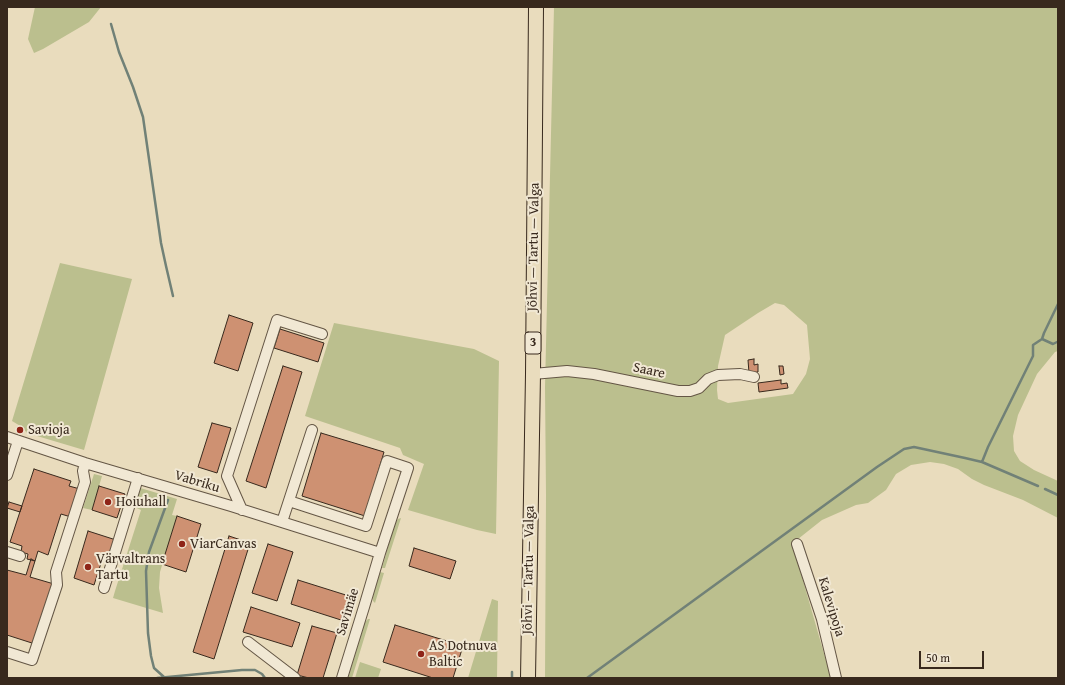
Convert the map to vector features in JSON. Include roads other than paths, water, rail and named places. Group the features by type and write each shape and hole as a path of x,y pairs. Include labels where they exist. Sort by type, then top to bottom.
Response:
{"highway":[{"name":"Jõhvi — Tartu — Valga","path":"528,678 533,374 536,7"}],"street":[{"path":"242,510 227,476 278,320 322,334"},
{"name":"Saare","path":"533,374 567,371 594,374 678,391 690,391 699,388 708,379 718,375 740,374 754,377"},
{"path":"282,522 312,430"},
{"name":"Vabriku","path":"7,437 85,463 380,553"},
{"path":"7,475 18,441"},
{"name":"Savimäe","path":"289,501 366,526 387,461 408,468 380,553 342,678"},
{"path":"7,652 32,660 57,585 56,572 85,482 83,471 85,463"},
{"path":"104,588 138,478"},
{"name":"Kalevipoja","path":"796,544 822,619 836,678"},
{"path":"7,552 20,556"},
{"path":"248,642 295,678"}],"waterway":[{"path":"111,24 119,52 143,117 161,243 173,296"},
{"path":"982,462 1033,356 1033,345 1042,339 1058,304"},
{"path":"1042,339 1053,344 1057,342"},
{"path":"587,678 877,467 904,449 914,447 982,462 1038,486"},
{"path":"1045,489 1058,495"},
{"path":"164,677 154,668 151,656 148,633 146,571 149,552 168,500"},
{"path":"157,678 242,670 255,670 262,674 265,678"},
{"path":"512,672 512,678"}],"place":[{"name":"Savioja","path":"20,430"},
{"name":"Hoiuhall","path":"108,502"},
{"name":"ViarCanvas","path":"182,544"},
{"name":"Värvaltrans Tartu","path":"88,567"},
{"name":"AS Dotnuva Baltic","path":"421,654"}]}
